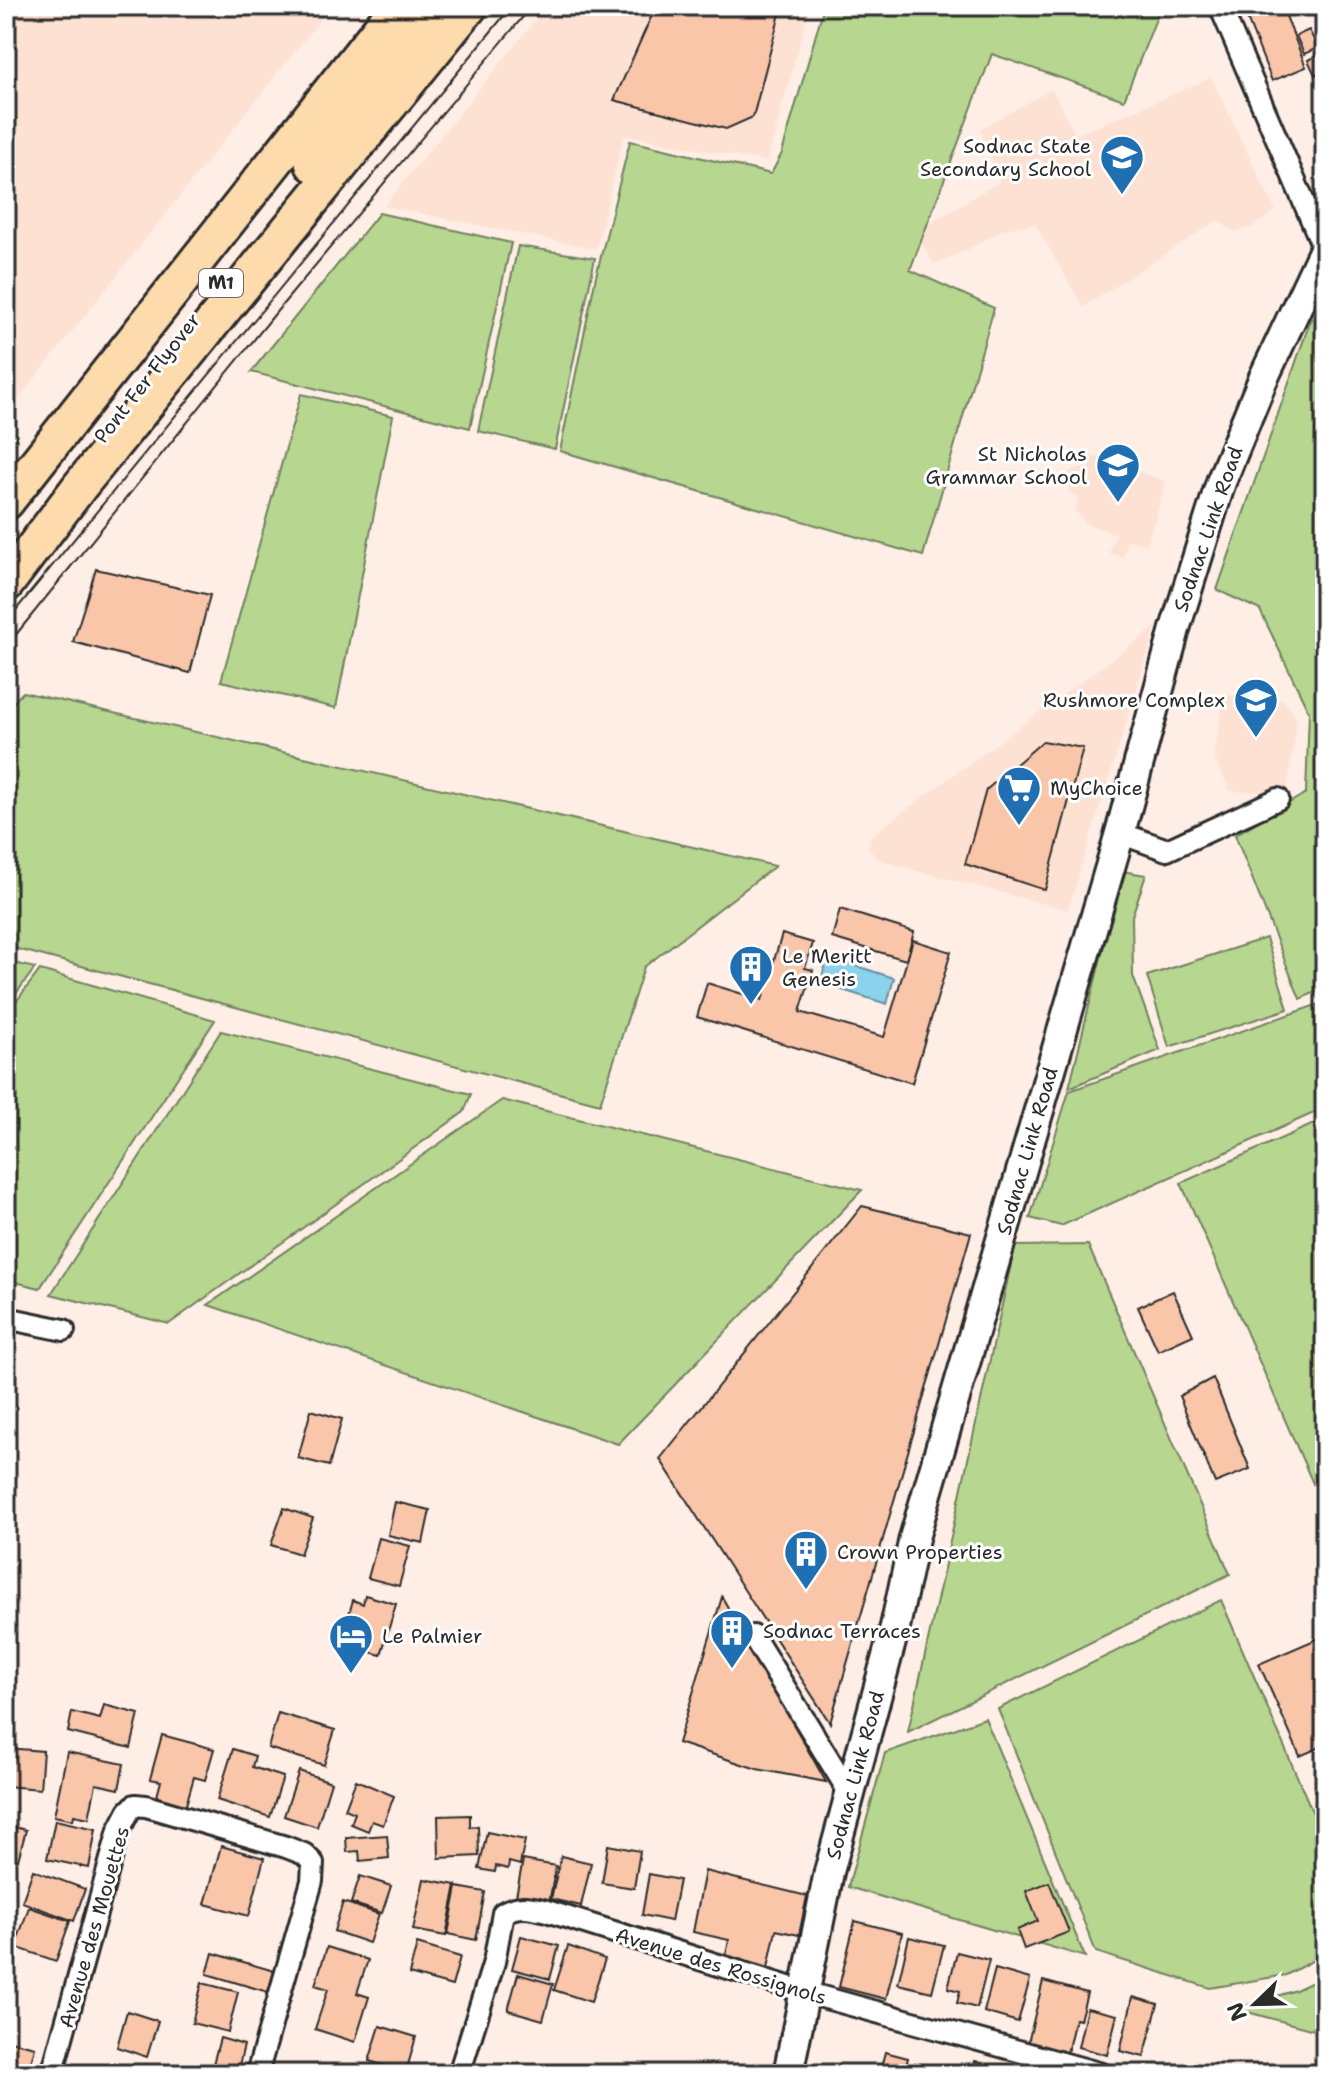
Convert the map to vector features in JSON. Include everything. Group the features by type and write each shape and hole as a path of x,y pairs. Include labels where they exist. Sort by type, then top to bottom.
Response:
{"highway":[{"path":"6,471 255,156 368,6"},
{"name":"Pont Fer Flyover","path":"6,502 398,6"},
{"name":"Pont Fer Flyover","path":"6,560 435,6"},
{"path":"6,584 80,486 470,6"}],"main road":[{"name":"Sodnac Link Road","path":"788,2074 829,1872 895,1627 914,1538 1120,833 1175,629 1221,482 1263,379 1324,248"}],"street":[{"path":"1220,6 1324,248"},
{"path":"1120,833 1167,850 1278,799"},
{"path":"6,1318 64,1330"},
{"path":"753,1636 849,1792"},
{"name":"Avenue des Mouettes","path":"52,2074 119,1830 135,1805 286,1847 304,1854 313,1863 312,1881 257,2074"},
{"name":"Avenue des Rossignols","path":"459,2074 494,1962 503,1913 514,1907 547,1911 804,1992 1102,2074"}],"shaded area":[{"path":"6,6 331,6 6,415"},
{"path":"547,6 810,6 767,162 624,135 596,249 384,206"},
{"name":"Sodnac State Secondary School","path":"1211,78 1276,211 1251,228 1233,232 1218,220 1083,307 1035,224 1004,229 934,264 915,233 1000,181 980,129 1052,89 1076,135"},
{"name":"St Nicholas Grammar School","path":"1092,456 1166,481 1147,545 1128,540 1123,557 1109,553 1116,534 1088,525 1074,510 1079,498 1069,492 1064,481 1072,469 1089,468"},
{"path":"1156,627 1068,910 895,865 875,857 869,848 869,837"},
{"name":"Rushmore Complex","path":"1224,695 1284,700 1297,720 1287,793 1230,791 1214,757"}],"green space":[{"path":"824,6 1161,6 1124,100 992,54 910,270 994,308 923,556 560,451 596,276 630,141 771,174 782,153"},
{"path":"379,213 511,243 470,428 251,372"},
{"path":"518,246 595,258 555,449 478,431"},
{"path":"1325,287 1325,988 1300,999 1235,835 1306,793 1309,712 1260,610 1217,590 1314,310"},
{"path":"301,394 393,416 336,708 221,681"},
{"path":"23,692 775,866 644,967 600,1104 6,946 6,710"},
{"path":"1122,871 1146,875 1132,916 1133,976 1160,1050 1069,1088"},
{"path":"1266,938 1288,1009 1169,1047 1147,976"},
{"path":"6,961 35,968 6,1007"},
{"path":"40,970 215,1020 40,1288 6,1280 6,1015"},
{"path":"1325,1002 1325,1108 1061,1226 1030,1218 1069,1091"},
{"path":"221,1031 471,1094 464,1112 169,1324 51,1294"},
{"path":"502,1100 862,1190 618,1444 208,1305"},
{"path":"1325,1119 1325,1511 1181,1183"},
{"path":"1088,1245 1230,1574 908,1732 1015,1246"},
{"path":"1221,1600 1325,1841 1325,1954 1286,1975 1210,1988 1096,1952 998,1709"},
{"path":"985,1718 1085,1957 848,1887 885,1753"},
{"path":"1325,1976 1325,2033 1236,2009 1296,1990"}],"water":[{"path":"828,957 894,978 887,1004 820,983"}],"building":[{"path":"656,6 782,6 753,117 726,129 614,100"},
{"path":"1242,6 1282,6 1306,67 1272,81"},
{"path":"1315,6 1325,6 1325,28"},
{"path":"1309,30 1318,48 1304,54 1296,36"},
{"path":"1320,54 1325,70 1315,75 1308,60"},
{"path":"96,569 210,595 190,673 73,642"},
{"name":"MyChoice","path":"1043,741 1083,748 1045,890 965,864 986,790"},
{"path":"840,909 914,932 906,960 832,938"},
{"name":"Le Meritt Genesis","path":"782,934 813,943 805,968 813,970 800,1012 884,1037 913,940 951,952 912,1083 697,1017 707,983 762,1000"},
{"name":"Crown Properties","path":"862,1206 971,1233 830,1723 660,1459"},
{"path":"1173,1291 1193,1335 1158,1351 1138,1307"},
{"path":"1213,1378 1250,1469 1215,1483 1179,1396"},
{"path":"311,1410 342,1419 329,1466 298,1458"},
{"path":"395,1502 430,1510 423,1543 388,1535"},
{"path":"284,1508 313,1518 300,1554 271,1545"},
{"path":"379,1538 410,1546 399,1586 368,1578"},
{"path":"365,1595 396,1604 381,1655 351,1647 355,1630 345,1628 353,1600 363,1604"},
{"name":"Sodnac Terraces","path":"722,1597 826,1782 757,1769 678,1743"},
{"path":"1319,1638 1325,1651 1325,1745 1300,1756 1259,1664"},
{"path":"104,1705 139,1714 131,1748 68,1732 72,1712 100,1719"},
{"path":"278,1713 335,1730 324,1765 268,1748"},
{"path":"162,1735 214,1749 205,1780 194,1777 184,1812 155,1804 161,1781 150,1779"},
{"path":"6,1748 43,1751 40,1789 6,1786"},
{"path":"233,1749 255,1756 252,1767 283,1777 270,1817 217,1800"},
{"path":"67,1752 124,1764 119,1789 96,1784 89,1818 74,1815 73,1820 54,1816"},
{"path":"299,1771 331,1782 317,1827 284,1816"},
{"path":"356,1780 394,1796 383,1825 372,1821 368,1831 351,1824 355,1813 345,1809"},
{"path":"470,1815 470,1827 478,1826 479,1856 439,1858 438,1816"},
{"path":"55,1820 96,1829 89,1868 47,1859"},
{"path":"6,1825 26,1830 18,1860 6,1857"},
{"path":"487,1832 525,1840 520,1865 509,1862 508,1869 496,1866 495,1872 479,1869"},
{"path":"387,1835 389,1858 360,1861 359,1851 347,1852 346,1838"},
{"path":"608,1845 640,1851 634,1888 602,1883"},
{"path":"221,1846 264,1858 249,1916 205,1904"},
{"path":"561,1856 591,1863 581,1906 551,1899"},
{"path":"523,1860 556,1866 549,1903 516,1896"},
{"path":"33,1870 85,1889 74,1921 22,1902"},
{"path":"705,1871 807,1896 799,1935 776,1930 768,1968 725,1959 729,1940 693,1932"},
{"path":"649,1874 679,1880 671,1921 642,1915"},
{"path":"360,1876 391,1886 382,1913 351,1903"},
{"path":"424,1879 456,1885 446,1936 413,1930"},
{"path":"1049,1882 1069,1932 1024,1949 1017,1930 1038,1921 1026,1891"},
{"path":"457,1887 485,1892 476,1940 448,1934"},
{"path":"343,1902 379,1914 369,1943 334,1931"},
{"path":"29,1907 70,1921 56,1961 15,1947"},
{"path":"855,1921 902,1933 886,1999 839,1987"},
{"path":"521,1936 559,1946 550,1979 512,1969"},
{"path":"909,1937 944,1945 932,1992 898,1984"},
{"path":"417,1944 460,1957 452,1986 409,1974"},
{"path":"568,1946 605,1959 591,2002 554,1990"},
{"path":"327,1947 368,1960 357,1993 369,1997 355,2042 315,2029 328,1989 315,1985"},
{"path":"957,1952 989,1960 977,2008 957,2003 960,1991 948,1988"},
{"path":"213,1953 274,1971 268,1992 207,1974"},
{"path":"995,1969 1030,1979 1018,2022 984,2012"},
{"path":"518,1974 553,1984 543,2020 508,2010"},
{"path":"1043,1981 1087,1993 1080,2020 1075,2019 1067,2053 1028,2043"},
{"path":"202,1983 238,1992 228,2032 192,2023"},
{"path":"1133,1997 1158,2004 1144,2057 1120,2051"},
{"path":"1087,2008 1117,2015 1107,2055 1078,2047"},
{"path":"127,2011 158,2021 147,2057 117,2047"},
{"path":"380,2026 416,2037 406,2072 369,2061"},
{"path":"220,2038 244,2045 237,2074 212,2068"},
{"path":"6,2040 35,2047 28,2074 6,2071"},
{"path":"885,2052 908,2058 904,2074 864,2074 866,2067 880,2071"},
{"path":"975,2061 1008,2071 1007,2074 971,2074"},
{"path":"915,2063 932,2066 930,2074 913,2074"}],"tram line":[{"path":"6,622 512,6"},
{"path":"6,647 278,310 532,6"}],"place":[{"name":"Sodnac State Secondary School","path":"1122,196"},
{"name":"St Nicholas Grammar School","path":"1118,504"},
{"name":"Rushmore Complex","path":"1256,739"},
{"name":"MyChoice","path":"1019,827"},
{"name":"Le Meritt Genesis","path":"751,1006"},
{"name":"Crown Properties","path":"806,1591"},
{"name":"Sodnac Terraces","path":"732,1670"},
{"name":"Le Palmier","path":"351,1675"}]}
